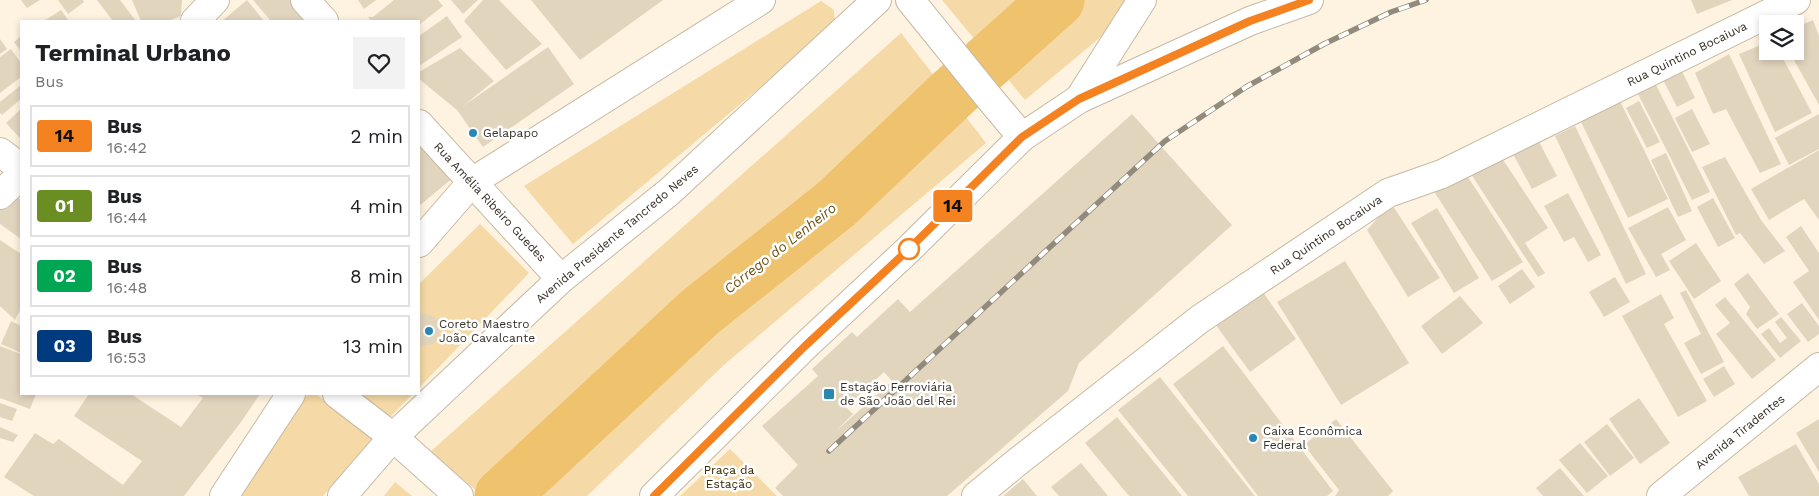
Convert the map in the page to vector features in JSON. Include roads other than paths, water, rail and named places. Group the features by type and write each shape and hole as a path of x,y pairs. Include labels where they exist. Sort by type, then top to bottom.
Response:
{"main road":[{"path":"196,20 214,0"},
{"path":"305,0 323,20"},
{"path":"420,242 472,182 761,0"},
{"name":"Avenida Presidente Tancredo Neves","path":"342,496 401,445 561,279 669,192 877,0"},
{"path":"910,0 1022,137"},
{"path":"1079,99 1142,0"},
{"path":"654,496 804,347 909,249 1022,137 1079,99 1250,21 1309,0"},
{"name":"Rua Quintino Bocaiuva","path":"976,496 1200,319 1388,193 1442,174 1796,0"},
{"name":"Rua Amélia Ribeiro Guedes","path":"420,125 561,279"},
{"path":"0,152 20,167"},
{"path":"0,195 20,176"},
{"name":"Avenida Tiradentes","path":"1661,496 1819,367"},
{"path":"224,496 290,395"},
{"path":"338,395 401,445 458,496"}],"waterway":[{"name":"Córrego do Lenheiro","path":"502,496 700,312 836,204 954,92 1057,0"}],"railway":[{"path":"829,451 1165,141 1246,87 1324,44 1391,12 1426,0"}],"place":[{"name":"Gelapapo","path":"473,133"},
{"name":"Coreto Maestro João Cavalcante","path":"429,331"},
{"name":"Estação Ferroviária de São João del Rei","path":"829,394"},
{"name":"Caixa Econômica Federal","path":"1253,438"}],"park label":[{"name":"Praça da Estação","path":"729,477"}]}
